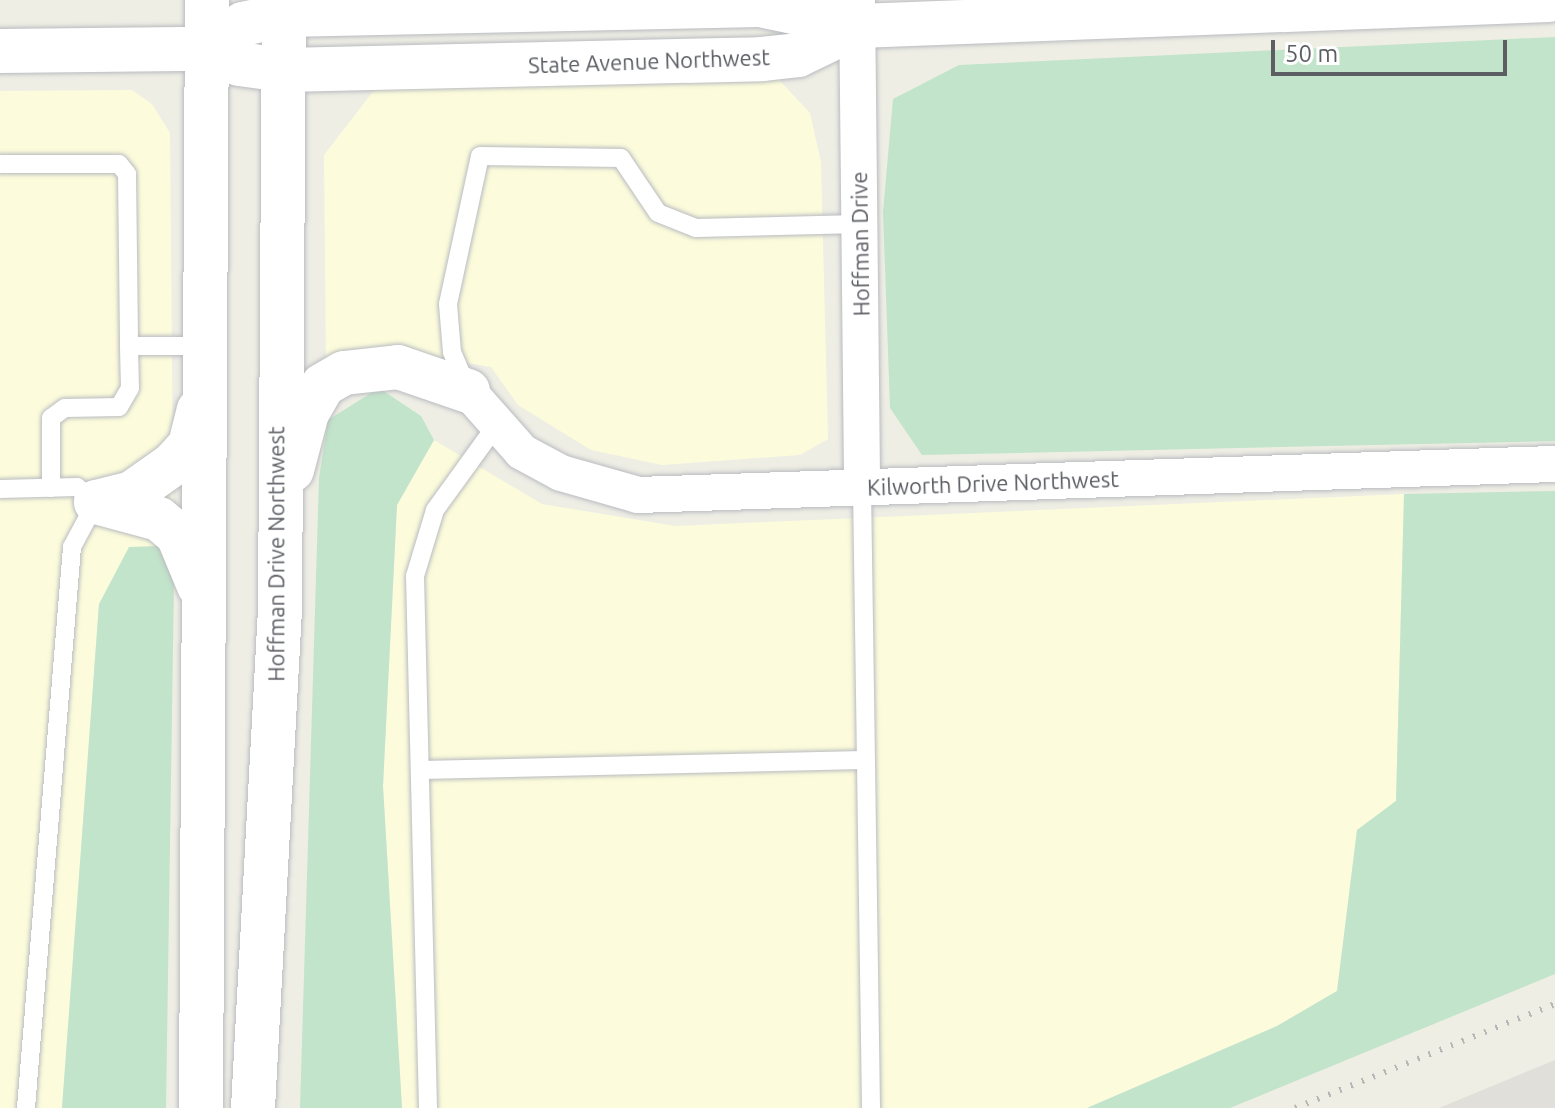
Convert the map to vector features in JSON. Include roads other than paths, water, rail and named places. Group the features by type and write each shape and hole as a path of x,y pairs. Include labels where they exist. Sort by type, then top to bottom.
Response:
{"main road":[{"path":"201,1108 207,0"},
{"path":"206,49 243,24 284,8 760,5 858,13 1549,0"},
{"name":"Hoffman Drive Northwest","path":"253,1108 280,612 274,558 284,8"},
{"name":"State Avenue Northwest","path":"0,51 206,49 239,64 284,70 762,59 798,55 858,13"},
{"path":"280,612 293,463 323,385 371,365 468,391"},
{"path":"96,502 132,493 173,464 190,445 203,393"},
{"path":"96,502 159,519 178,535 205,607"}],"street":[{"name":"Hoffman Drive","path":"858,13 862,487"},
{"name":"Kilworth Drive Northwest","path":"468,391 495,427 561,473 638,495 1555,464"}],"lane":[{"path":"468,391 452,352 448,304 480,156 621,158 658,213 696,228 860,224"},
{"path":"0,164 119,164 127,174 130,388 119,407 65,408 51,418 51,488"},
{"path":"129,346 204,346"},
{"path":"428,1108 420,770 421,540 495,427"},
{"path":"0,489 77,487 96,502 72,547 26,1108"},
{"path":"862,487 871,1108"},
{"path":"420,770 866,760"}],"railway":[{"path":"1295,1108 1555,1004"}]}
